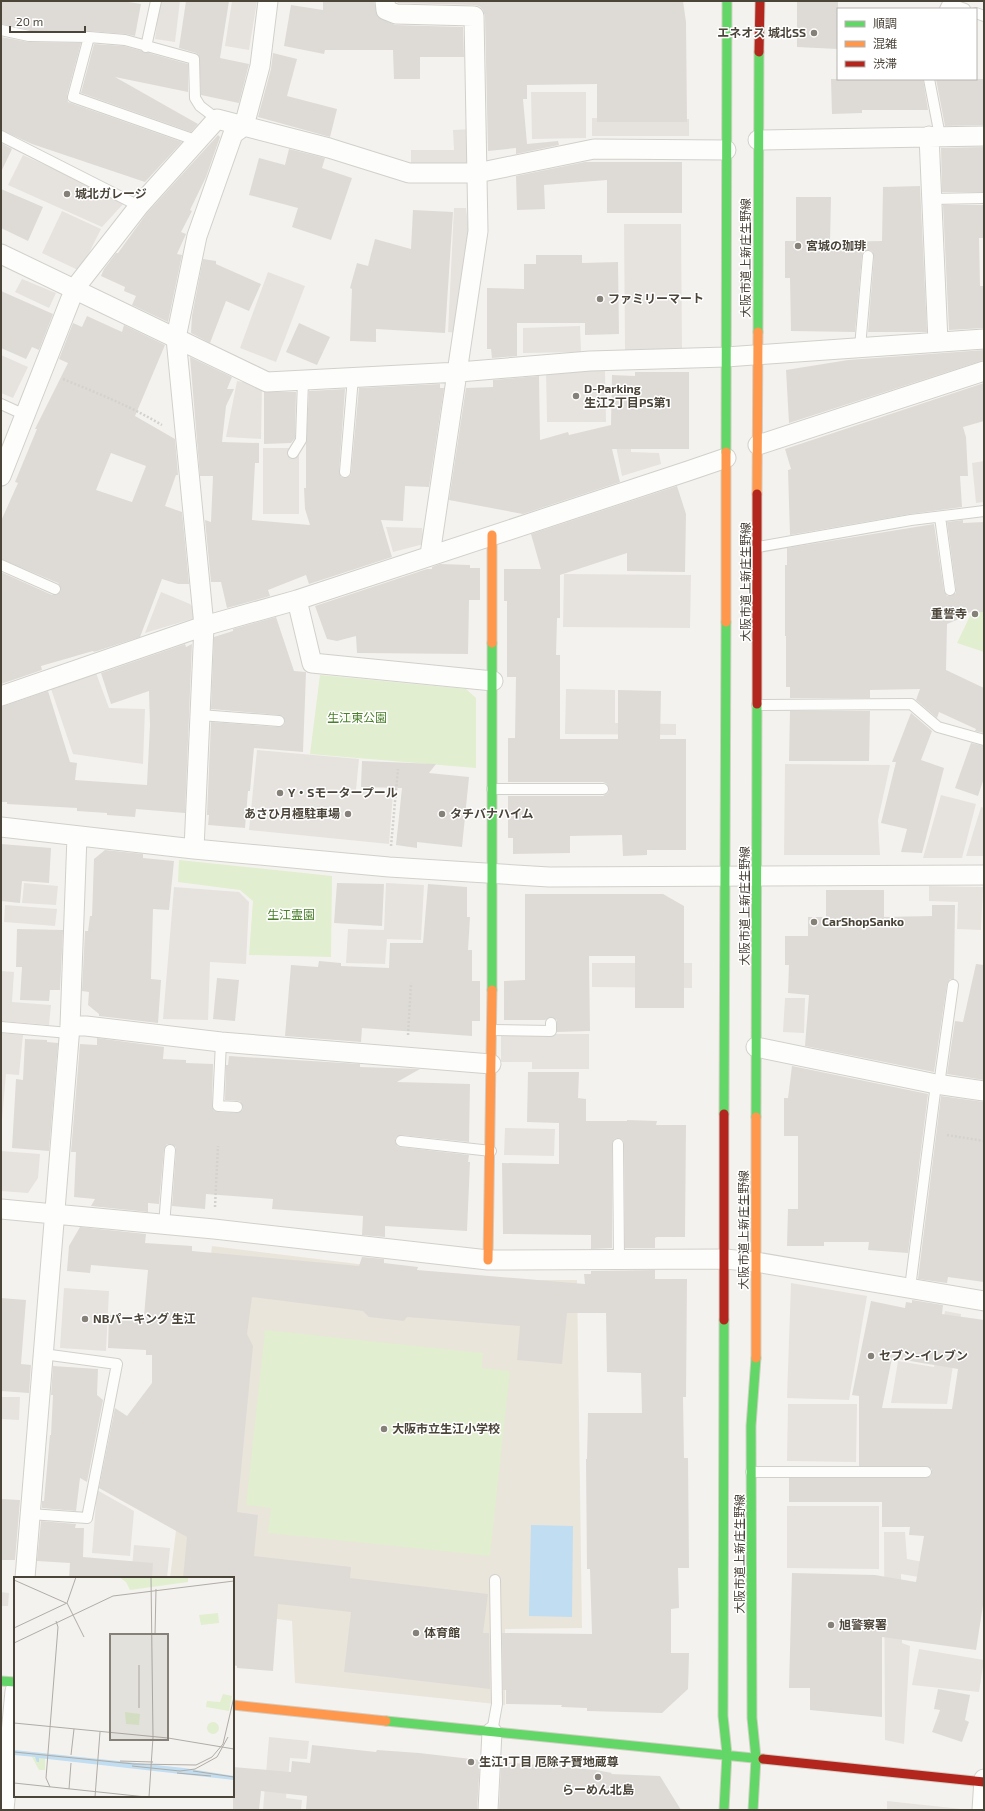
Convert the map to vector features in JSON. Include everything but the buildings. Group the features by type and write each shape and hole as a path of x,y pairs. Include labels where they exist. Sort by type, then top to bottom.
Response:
{"main road":[{"path":"719,1 727,35"},
{"name":"大阪市道上新庄生野線","path":"724,1810 727,1754 723,1716 727,1"},
{"name":"大阪市道上新庄生野線","path":"753,1810 756,1758 752,1718 751,1426 756,1351 758,140 760,1"},
{"path":"761,14 765,1"},
{"path":"488,1260 492,1064 492,535"},
{"path":"1,1680 14,1682"},
{"path":"234,1705 984,1781"}],"street":[{"path":"194,849 204,626 176,338 197,236 233,134 244,126 260,66 268,1"},
{"path":"385,1 386,10 396,14 476,8 478,231 430,555"},
{"path":"1,476 74,288 139,206 217,118 329,148 410,173 477,172 594,149 726,150"},
{"path":"934,136 931,199 938,342"},
{"path":"758,140 984,136"},
{"path":"1,254 267,382 458,372 590,361 726,357 984,340"},
{"path":"758,445 984,371"},
{"path":"1,696 204,626 297,600 726,458"},
{"path":"297,600 312,663 492,681"},
{"path":"1,827 194,849 389,868 550,877 984,875"},
{"path":"25,1577 70,1029 77,836"},
{"path":"70,1029 86,1026 221,1042 492,1064"},
{"path":"756,1047 938,1085 984,1091"},
{"path":"1,1209 214,1230 488,1260 725,1259 756,1262 984,1300"},
{"path":"4,1810 3,1791 14,1699"},
{"path":"488,1810 492,1732"},
{"path":"982,1810 984,1781"}],"lane":[{"path":"146,47 156,1"},
{"path":"946,4 961,8"},
{"path":"1,30 29,36 125,40 194,59 195,98 200,106 217,118"},
{"path":"89,38 73,97 198,140"},
{"path":"929,80 934,136"},
{"path":"1,136 139,206"},
{"path":"931,199 984,198"},
{"path":"860,347 868,256"},
{"path":"345,472 353,377"},
{"path":"293,453 301,440 303,380"},
{"path":"1,404 25,415"},
{"path":"758,547 984,511"},
{"path":"940,517 950,590"},
{"path":"1,565 55,589"},
{"path":"757,704 911,704 938,727 984,740"},
{"path":"200,715 279,721"},
{"path":"492,789 603,789"},
{"path":"910,1288 929,1133 938,1085 953,985"},
{"path":"492,1030 551,1031 551,1023"},
{"path":"1,1027 70,1029"},
{"path":"221,1042 218,1106 237,1107"},
{"path":"400,1141 491,1151"},
{"path":"618,1144 620,1260"},
{"path":"164,1225 170,1150"},
{"path":"30,1514 87,1518 117,1364 43,1354"},
{"path":"751,1472 926,1472"},
{"path":"492,1732 497,1704 495,1580"}],"path":[{"path":"43,370 113,399 186,440"},
{"path":"389,868 398,768"},
{"path":"406,1057 411,983"},
{"path":"929,1133 984,1141"},
{"path":"214,1230 218,1146"}],"shaded area":[{"path":"160,1 180,1 175,42 155,39"},
{"path":"232,1 257,1 249,50 225,46"},
{"path":"531,92 586,92 586,138 532,139"},
{"path":"592,118 689,119 689,136 592,136"},
{"path":"472,129 473,163 411,169 411,150 454,150 453,130"},
{"name":"城北ガレージ","path":"23,155 125,202 102,227 8,185"},
{"path":"454,208 466,208 470,241 456,333 448,332"},
{"path":"62,211 101,229 80,271 42,253"},
{"path":"624,224 681,224 682,350 625,350"},
{"path":"268,272 305,286 276,362 240,348"},
{"path":"22,279 56,293 49,308 15,292"},
{"path":"580,326 581,352 523,353 523,328"},
{"path":"1,355 28,367 13,398 1,393"},
{"name":"D-Parking 生江2丁目PS第1","path":"546,371 605,371 606,422 547,422"},
{"path":"237,381 262,385 261,439 226,437"},
{"path":"631,400 631,452 659,453 661,464 622,476 612,426"},
{"path":"263,448 299,448 299,514 263,514"},
{"path":"984,461 984,502 976,503 972,463"},
{"path":"386,527 422,528 424,544 393,552"},
{"path":"564,574 691,575 690,628 563,627"},
{"path":"161,592 190,604 196,611 195,618 145,633"},
{"path":"96,673 109,708 145,709 143,764 73,754 50,686"},
{"path":"566,689 615,690 615,723 676,724 676,735 565,734"},
{"path":"257,750 359,759 356,790 393,794 389,844 249,830"},
{"path":"785,764 890,765 878,820 880,855 784,855"},
{"path":"941,795 976,804 962,858 923,858"},
{"path":"981,807 984,808 984,856 966,856"},
{"path":"24,883 58,886 56,905 22,903"},
{"path":"386,883 424,885 421,940 387,939 385,964 346,963 348,929 384,930"},
{"path":"929,886 983,887 981,930 957,929 958,902 929,901"},
{"path":"174,887 239,892 249,902 246,964 210,962 208,1020 163,1019"},
{"path":"5,905 57,909 55,926 4,922"},
{"path":"592,963 692,963 692,988 592,987"},
{"path":"1,971 14,972 12,1002 51,1005 49,1025 1,1021"},
{"path":"785,998 805,998 804,1033 783,1032"},
{"path":"1,1033 23,1035 19,1075 6,1074 1,1131"},
{"path":"501,1034 589,1034 589,1069 532,1069 532,1062 501,1062"},
{"path":"505,1128 555,1129 554,1156 504,1155"},
{"path":"1,1151 40,1154 38,1178 28,1193 1,1191"},
{"name":"大阪市立生江小学校","path":"212,1246 488,1280 577,1280 582,1628 505,1629 505,1705 295,1683 292,1621 234,1613 234,1577 170,1577"},
{"path":"791,1283 867,1296 849,1400 787,1398"},
{"name":"NBパーキング 生江","path":"64,1288 109,1291 106,1351 60,1348"},
{"path":"945,1311 961,1314 947,1404 891,1403 898,1361 934,1367"},
{"path":"1,1397 20,1397 19,1420 2,1419 1,1436"},
{"path":"788,1404 857,1404 856,1462 787,1461"},
{"path":"97,1490 134,1511 130,1556 92,1553"},
{"path":"787,1506 879,1506 879,1569 787,1568"},
{"path":"884,1532 905,1532 907,1559 984,1573 984,1588 901,1574 902,1643 910,1646 904,1744 885,1740"},
{"path":"134,1545 170,1548 167,1577 131,1577"},
{"path":"1,1592 9,1593 8,1606 1,1606"},
{"path":"919,1649 984,1660 979,1692 912,1685"},
{"path":"269,1737 309,1741 307,1759 290,1758 286,1798 302,1800 301,1810 263,1810"},
{"path":"887,1801 971,1810 887,1810"}],"green space":[{"path":"979,597 984,599 984,652 957,643"},
{"name":"生江東公園","path":"320,675 466,689 476,698 476,768 310,754"},
{"name":"生江霊園","path":"179,860 332,876 331,957 249,955 253,901 240,890 178,882"},
{"path":"265,1330 483,1353 482,1368 510,1371 490,1556 268,1533 271,1508 246,1505"}],"water":[{"path":"531,1525 573,1526 572,1617 529,1616"}],"traffic: fast":[{"path":"726,452 727,1"},
{"path":"758,332 759,52"},
{"path":"724,1114 726,622"},
{"path":"492,643 492,990"},
{"path":"756,1117 757,704"},
{"path":"724,1320 723,1716 727,1754 724,1810"},
{"path":"753,1810 756,1758 752,1718 751,1426 756,1358"},
{"path":"1,1681 14,1682"},
{"path":"386,1721 763,1759"}],"traffic: slow":[{"path":"757,494 758,332"},
{"path":"726,452 726,622"},
{"path":"492,535 492,643"},
{"path":"488,1260 492,990"},
{"path":"756,1117 756,1358"},
{"path":"234,1705 386,1721"}],"traffic: jam":[{"path":"759,52 760,1"},
{"path":"757,494 757,704"},
{"path":"724,1114 724,1320"},
{"path":"763,1759 984,1782"}],"place":[{"name":"エネオス 城北SS","path":"814,33"},
{"name":"城北ガレージ","path":"67,194"},
{"name":"宮城の珈琲","path":"798,246"},
{"name":"ファミリーマート","path":"600,299"},
{"name":"D-Parking 生江2丁目PS第1","path":"576,396"},
{"name":"重誓寺","path":"975,614"},
{"name":"Y・Sモータープール","path":"280,793"},
{"name":"あさひ月極駐車場","path":"348,814"},
{"name":"タチバナハイム","path":"442,814"},
{"name":"CarShopSanko","path":"814,922"},
{"name":"NBパーキング 生江","path":"85,1319"},
{"name":"セブン-イレブン","path":"871,1356"},
{"name":"大阪市立生江小学校","path":"384,1429"},
{"name":"旭警察署","path":"831,1625"},
{"name":"体育館","path":"416,1633"},
{"name":"生江1丁目 厄除子寶地蔵尊","path":"471,1762"},
{"name":"らーめん北島","path":"598,1777"}]}
